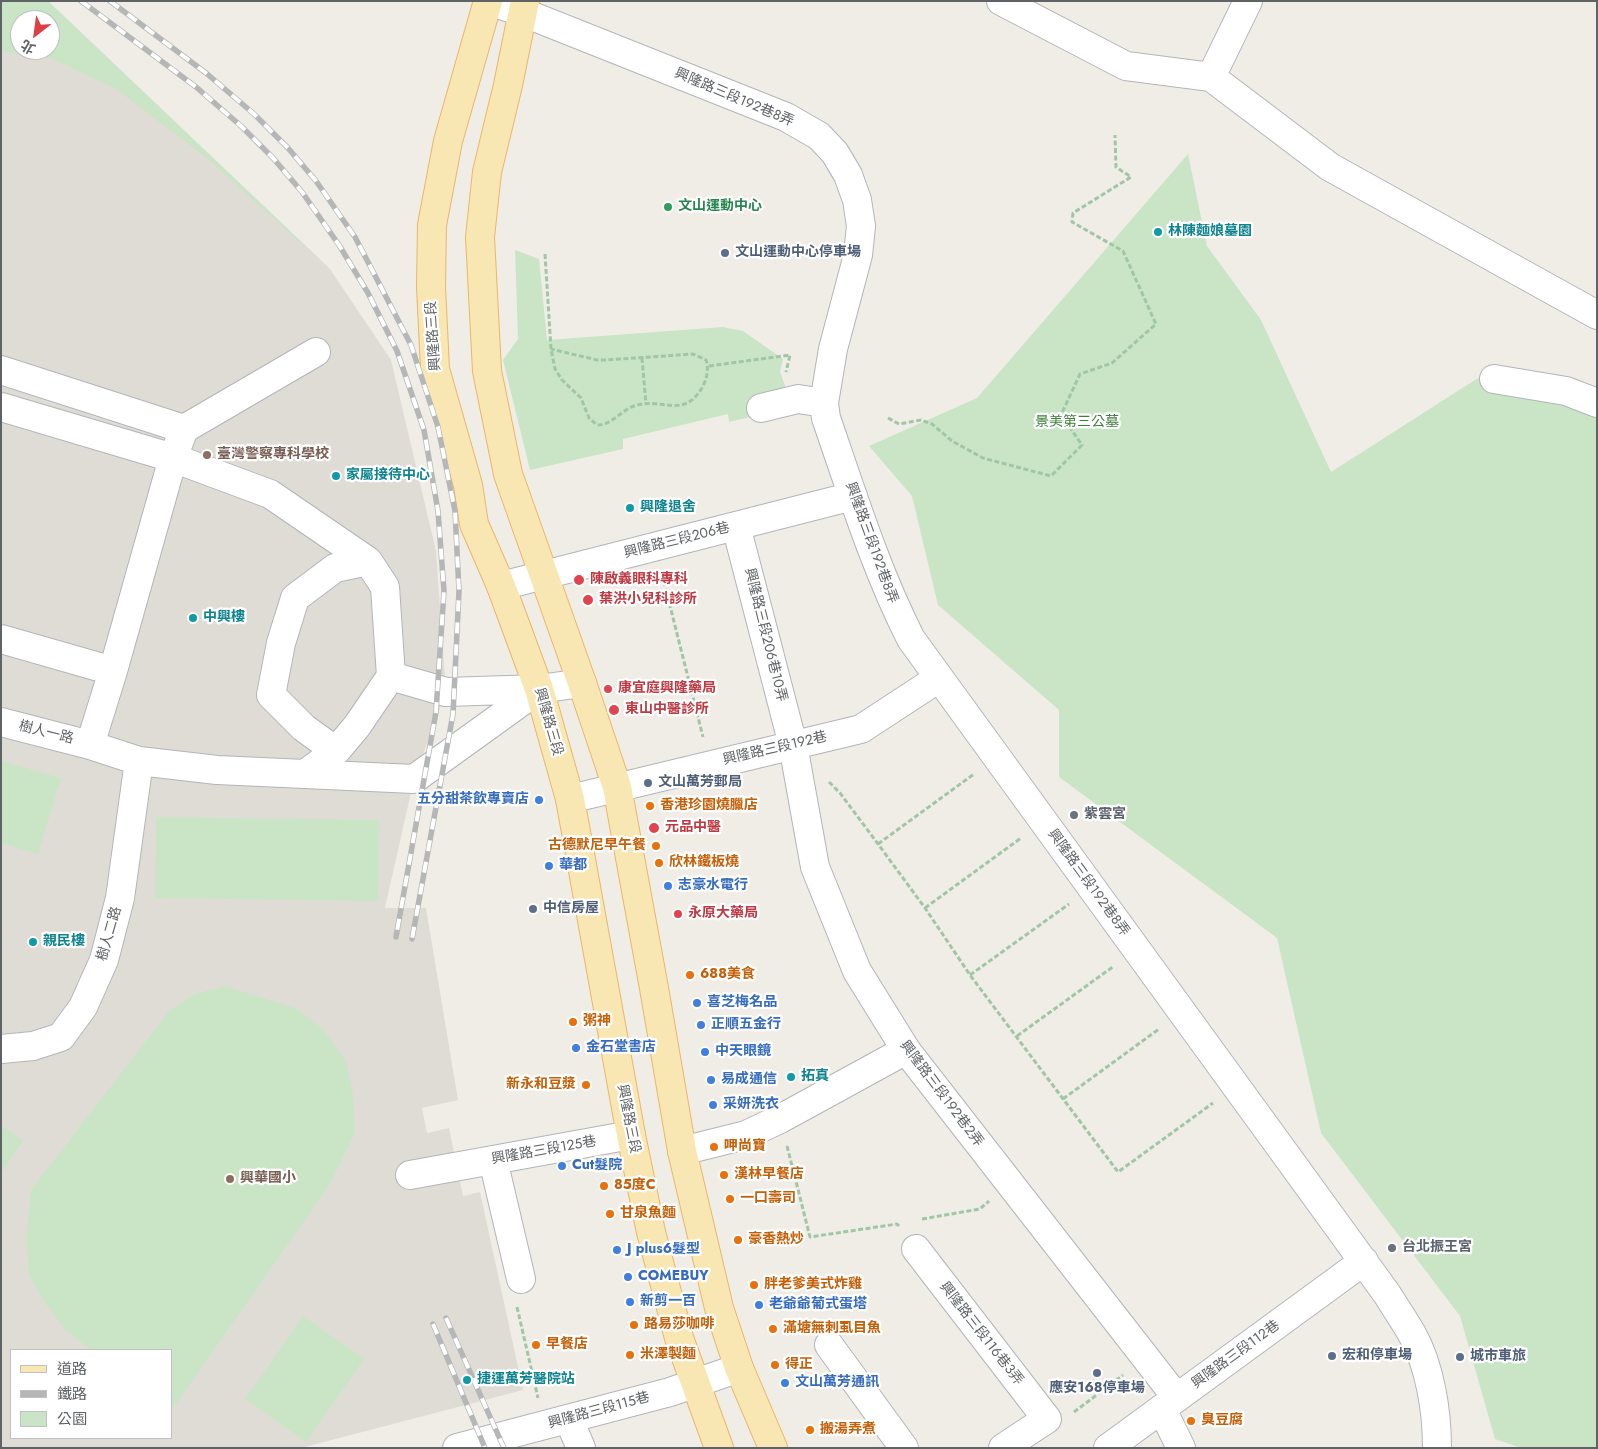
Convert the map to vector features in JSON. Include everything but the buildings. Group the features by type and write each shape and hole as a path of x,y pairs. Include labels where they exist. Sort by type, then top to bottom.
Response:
{"main road":[{"name":"興隆路三段","path":"488,1 448,141 432,225 431,288 435,369 468,485 474,524 501,586 539,688 570,798 631,1135 651,1232 676,1329 719,1448"},
{"path":"524,7 487,172 480,237 487,372 508,474 582,682 617,788 682,1151 719,1308 739,1368 773,1448"}],"street":[{"name":"興隆路三段192巷8弄","path":"488,1 524,7 786,117 819,136 835,153 848,175 857,200 861,226 858,255 833,349 811,402 826,418 878,570 892,601 911,638 939,678 1387,1294 1413,1336 1428,1376 1437,1426 1437,1448"},
{"path":"1001,1 1126,66 1212,77 1330,167 1597,315"},
{"path":"1212,77 1248,1"},
{"path":"90,745 113,671 173,458 184,429 316,352"},
{"path":"1,370 184,429"},
{"path":"1494,379 1566,391 1597,403"},
{"path":"761,408 811,402"},
{"path":"1,407 173,458 270,494 368,560 385,587 390,676 357,726 336,751 305,774"},
{"name":"興隆路三段206巷","path":"501,586 853,496"},
{"name":"興隆路三段206巷10弄","path":"736,526 793,745"},
{"path":"336,751 304,728 271,696 281,643 295,598 335,568 368,560"},
{"path":"1,639 113,671"},
{"path":"390,676 446,692 539,688 582,682"},
{"name":"興隆路三段192巷","path":"570,798 861,729 939,678"},
{"name":"樹人一路","path":"1,722 90,745 139,761 216,770 414,779 539,688"},
{"name":"興隆路三段192巷2弄","path":"793,745 815,867 857,970 906,1050 1145,1358 1169,1403 1181,1448"},
{"name":"樹人二路","path":"1,1049 32,1046 61,1037 83,1007 104,960 120,898 139,761"},
{"path":"682,1151 746,1135 780,1119 906,1050"},
{"name":"興隆路三段125巷","path":"410,1175 631,1135"},
{"path":"493,1160 521,1279"},
{"name":"興隆路三段116巷3弄","path":"916,1249 1046,1418"},
{"name":"興隆路三段112巷","path":"1108,1448 1364,1262"},
{"path":"829,1345 904,1448"},
{"name":"興隆路三段115巷","path":"457,1448 670,1392 739,1368"},
{"path":"1003,1448 1046,1418"},
{"path":"557,1423 581,1448"}],"path":[{"path":"888,418 900,424 921,420 932,424 952,441 984,458 1051,476 1082,444 1061,415 1080,374 1112,363 1156,324 1123,251 1072,222 1072,213 1131,177 1116,167 1115,135"},
{"path":"545,254 551,349 555,369 562,380 581,398 589,418 597,425 608,423 636,405 667,406 686,404 693,400 699,392 705,381 708,366 706,360 693,354 597,360 551,349"},
{"path":"708,366 790,354 786,371 811,402"},
{"path":"642,358 646,404"},
{"path":"655,547 710,765"},
{"path":"878,844 997,757"},
{"path":"827,779 840,793 878,844 925,908 970,975 1118,1172 1236,1086"},
{"path":"925,908 1044,822"},
{"path":"970,975 1091,887"},
{"path":"1017,1036 1137,949"},
{"path":"1063,1099 1182,1012"},
{"path":"780,1119 810,1237 906,1222"},
{"path":"915,1221 980,1209 1009,1183"},
{"path":"896,1224 916,1249"},
{"path":"521,1279 512,1282 557,1423"},
{"path":"1046,1418 1061,1421 1145,1358"}],"shaded area":[{"name":"臺灣警察專科學校","path":"1,1 48,1 57,10 10,10 10,60 60,60 60,12 330,269 391,360 436,551 446,692 414,779 385,908 426,908 458,1100 422,1108 427,1133 449,1128 463,1196 480,1192 523,1390 301,1448 1,1448"}],"green space":[{"path":"1,1 48,1 57,10 10,10 10,52 1,51"},
{"path":"60,12 330,269 208,159 116,89 54,60 60,60"},
{"name":"景美第三公墓","path":"1188,154 1207,246 1261,320 1331,472 1478,378 1548,394 1597,410 1597,1448 1521,1448 1495,1439 1460,1316 1321,1133 1277,938 1059,777 1059,710 938,605 912,496 869,446 977,398"},
{"path":"515,250 539,259 547,340 723,327 743,331 783,359 780,372 793,407 729,422 728,414 623,439 623,449 530,470 503,360 518,339"},
{"path":"1,761 61,778 38,854 1,843"},
{"path":"156,817 379,820 378,901 155,898"},
{"path":"225,986 295,1008 323,1029 346,1061 353,1094 355,1133 330,1184 172,1410 172,1349 90,1349 65,1329 45,1303 29,1275 26,1237 31,1190 169,1011 195,994"},
{"path":"1,1125 23,1141 1,1173"},
{"path":"303,1316 364,1359 306,1442 245,1399"}],"railway":[{"path":"81,1 196,87 241,126 273,158 302,192 339,245 368,293 397,351 424,430 438,511 444,591 436,712 396,937"},
{"path":"110,1 206,73 254,114 288,148 316,181 355,237 411,345 438,427 455,511 459,591 453,714 412,939"},
{"path":"446,1318 504,1448"},
{"path":"433,1324 485,1448"}],"place":[{"name":"文山運動中心","path":"668,207"},
{"name":"林陳麵娘墓園","path":"1158,232"},
{"name":"文山運動中心停車場","path":"725,253"},
{"name":"臺灣警察專科學校","path":"207,455"},
{"name":"家屬接待中心","path":"336,476"},
{"name":"興隆退舍","path":"630,508"},
{"name":"陳啟義眼科專科","path":"579,580"},
{"name":"葉洪小兒科診所","path":"588,600"},
{"name":"中興樓","path":"193,618"},
{"name":"康宜庭興隆藥局","path":"608,689"},
{"name":"東山中醫診所","path":"614,710"},
{"name":"文山萬芳郵局","path":"648,783"},
{"name":"五分甜茶飲專賣店","path":"539,800"},
{"name":"香港珍園燒臘店","path":"650,806"},
{"name":"紫雲宮","path":"1074,815"},
{"name":"元品中醫","path":"654,828"},
{"name":"古德默尼早午餐","path":"656,846"},
{"name":"欣林鐵板燒","path":"659,863"},
{"name":"華都","path":"549,866"},
{"name":"志豪水電行","path":"668,886"},
{"name":"中信房屋","path":"533,909"},
{"name":"永原大藥局","path":"678,914"},
{"name":"親民樓","path":"33,942"},
{"name":"688美食","path":"690,975"},
{"name":"喜芝梅名品","path":"697,1003"},
{"name":"粥神","path":"573,1022"},
{"name":"正順五金行","path":"701,1025"},
{"name":"金石堂書店","path":"576,1048"},
{"name":"中天眼鏡","path":"705,1052"},
{"name":"拓真","path":"791,1077"},
{"name":"易成通信","path":"711,1080"},
{"name":"新永和豆漿","path":"586,1085"},
{"name":"采妍洗衣","path":"713,1105"},
{"name":"呷尚寶","path":"714,1147"},
{"name":"Cut髮院","path":"562,1166"},
{"name":"漢林早餐店","path":"724,1175"},
{"name":"興華國小","path":"230,1179"},
{"name":"85度C","path":"604,1186"},
{"name":"一口壽司","path":"730,1199"},
{"name":"甘泉魚麵","path":"610,1214"},
{"name":"豪香熱炒","path":"738,1240"},
{"name":"台北振王宮","path":"1392,1248"},
{"name":"J plus6髮型","path":"617,1250"},
{"name":"COMEBUY","path":"628,1277"},
{"name":"胖老爹美式炸雞","path":"754,1285"},
{"name":"新剪一百","path":"630,1302"},
{"name":"老爺爺葡式蛋塔","path":"759,1305"},
{"name":"路易莎咖啡","path":"634,1325"},
{"name":"滿塘無刺虱目魚","path":"773,1329"},
{"name":"早餐店","path":"536,1345"},
{"name":"米澤製麵","path":"630,1355"},
{"name":"宏和停車場","path":"1332,1356"},
{"name":"城市車旅","path":"1460,1357"},
{"name":"得正","path":"775,1365"},
{"name":"應安168停車場","path":"1097,1373"},
{"name":"捷運萬芳醫院站","path":"467,1380"},
{"name":"文山萬芳通訊","path":"785,1383"},
{"name":"臭豆腐","path":"1191,1421"},
{"name":"搬湯弄煮","path":"810,1430"}]}
